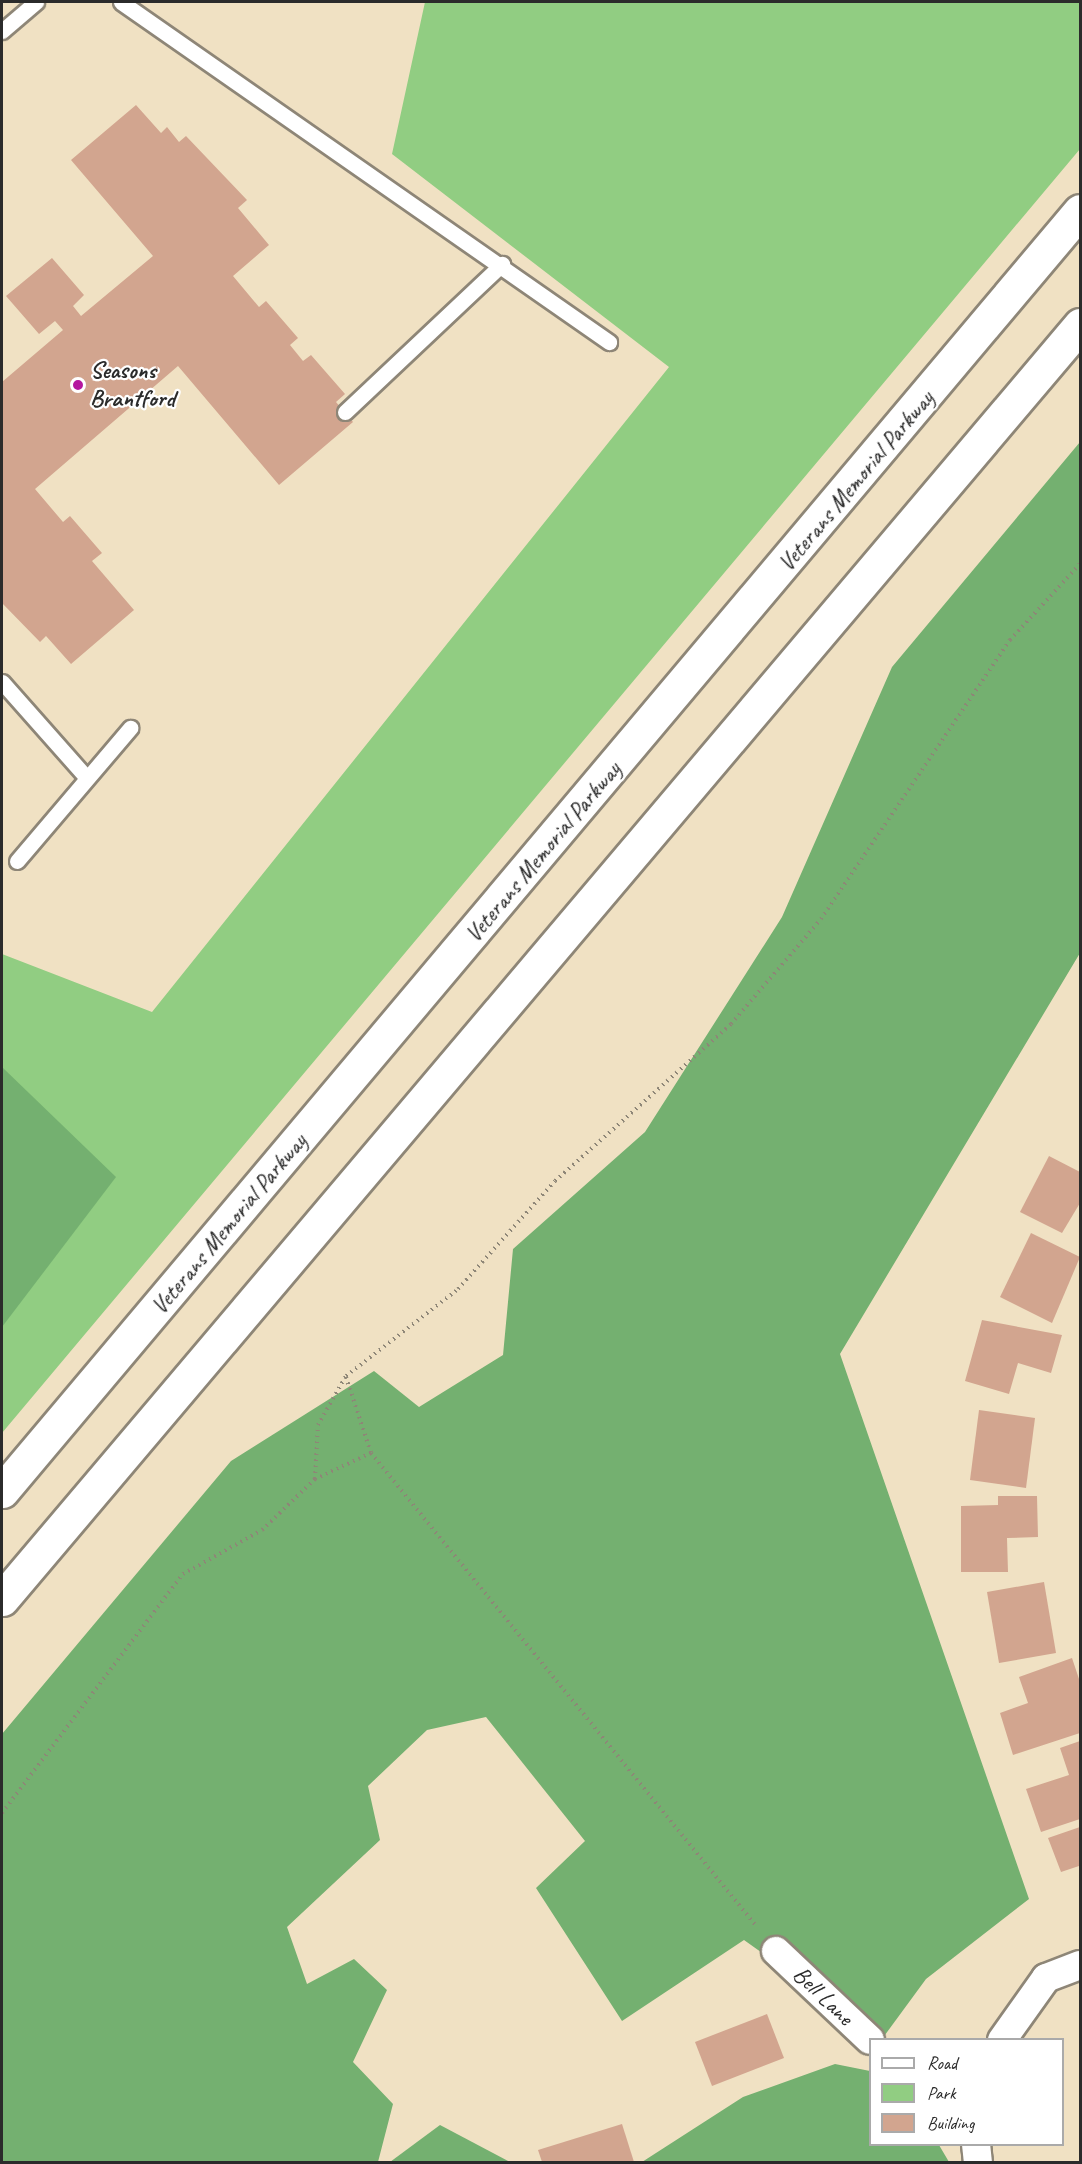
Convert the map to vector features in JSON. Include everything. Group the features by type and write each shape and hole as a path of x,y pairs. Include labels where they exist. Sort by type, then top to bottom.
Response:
{"main road":[{"name":"Veterans Memorial Parkway","path":"2,1491 1080,211"},
{"path":"2,1599 1080,325"}],"street":[{"name":"Bell Lane","path":"776,1951 869,2039"},
{"path":"1003,2038 1046,1978 1080,1965"},
{"path":"976,2146 978,2163"}],"lane":[{"path":"2,31 36,2"},
{"path":"121,2 502,264 609,342"},
{"path":"345,412 502,264"},
{"path":"2,682 87,778"},
{"path":"17,861 130,728"}],"path":[{"path":"315,1479 318,1425 346,1376 458,1289 555,1181 731,1024 821,919 1010,640 1080,564"},
{"path":"346,1376 370,1453 776,1951"},
{"path":"2,1813 183,1574 262,1530 315,1479 370,1453"}],"green space":[{"path":"425,2 1080,2 1080,149 2,1433 2,954 152,1012 669,367 392,154"},
{"path":"1080,442 1080,953 840,1354 1029,1899 926,1979 883,2038 744,1940 622,2021 536,1888 585,1841 486,1717 427,1730 368,1786 380,1840 287,1927 307,1984 354,1959 387,1990 353,2062 393,2104 378,2162 2,2162 2,1734 231,1461 374,1371 419,1407 503,1355 513,1249 645,1132 782,917 892,667"},
{"path":"2,1067 116,1177 2,1327"},
{"path":"835,2064 869,2071 869,2146 940,2146 949,2162 642,2162 743,2097"},
{"path":"440,2125 510,2162 390,2162"}],"building":[{"name":"Seasons Brantford","path":"136,105 161,133 167,127 179,142 186,136 247,200 238,208 269,245 233,276 259,307 266,301 298,338 290,345 303,361 311,355 345,394 336,402 353,422 279,485 178,366 35,489 63,522 70,516 102,553 92,561 134,610 71,664 46,636 40,642 2,603 2,382 63,330 55,321 39,334 6,296 52,258 84,295 73,306 81,316 153,256 71,160"},
{"path":"1049,1156 1080,1172 1080,1203 1062,1233 1020,1212"},
{"path":"1031,1233 1080,1257 1052,1323 1000,1297"},
{"path":"982,1320 1062,1335 1051,1373 1018,1363 1009,1394 965,1381"},
{"path":"979,1410 1035,1418 1026,1488 970,1480"},
{"path":"998,1496 1037,1496 1038,1537 1007,1538 1008,1572 961,1572 961,1506 998,1505"},
{"path":"1044,1582 1056,1653 999,1663 987,1592"},
{"path":"1072,1658 1080,1682 1080,1733 1013,1755 1000,1713 1028,1703 1019,1677"},
{"path":"1080,1741 1080,1819 1041,1832 1026,1789 1069,1775 1060,1748"},
{"path":"1080,1827 1080,1870 1079,1866 1061,1872 1048,1838"},
{"path":"767,2014 784,2058 712,2086 695,2042"},
{"path":"622,2124 634,2162 542,2162 538,2150"}],"place":[{"name":"Seasons Brantford","path":"78,385"}]}
